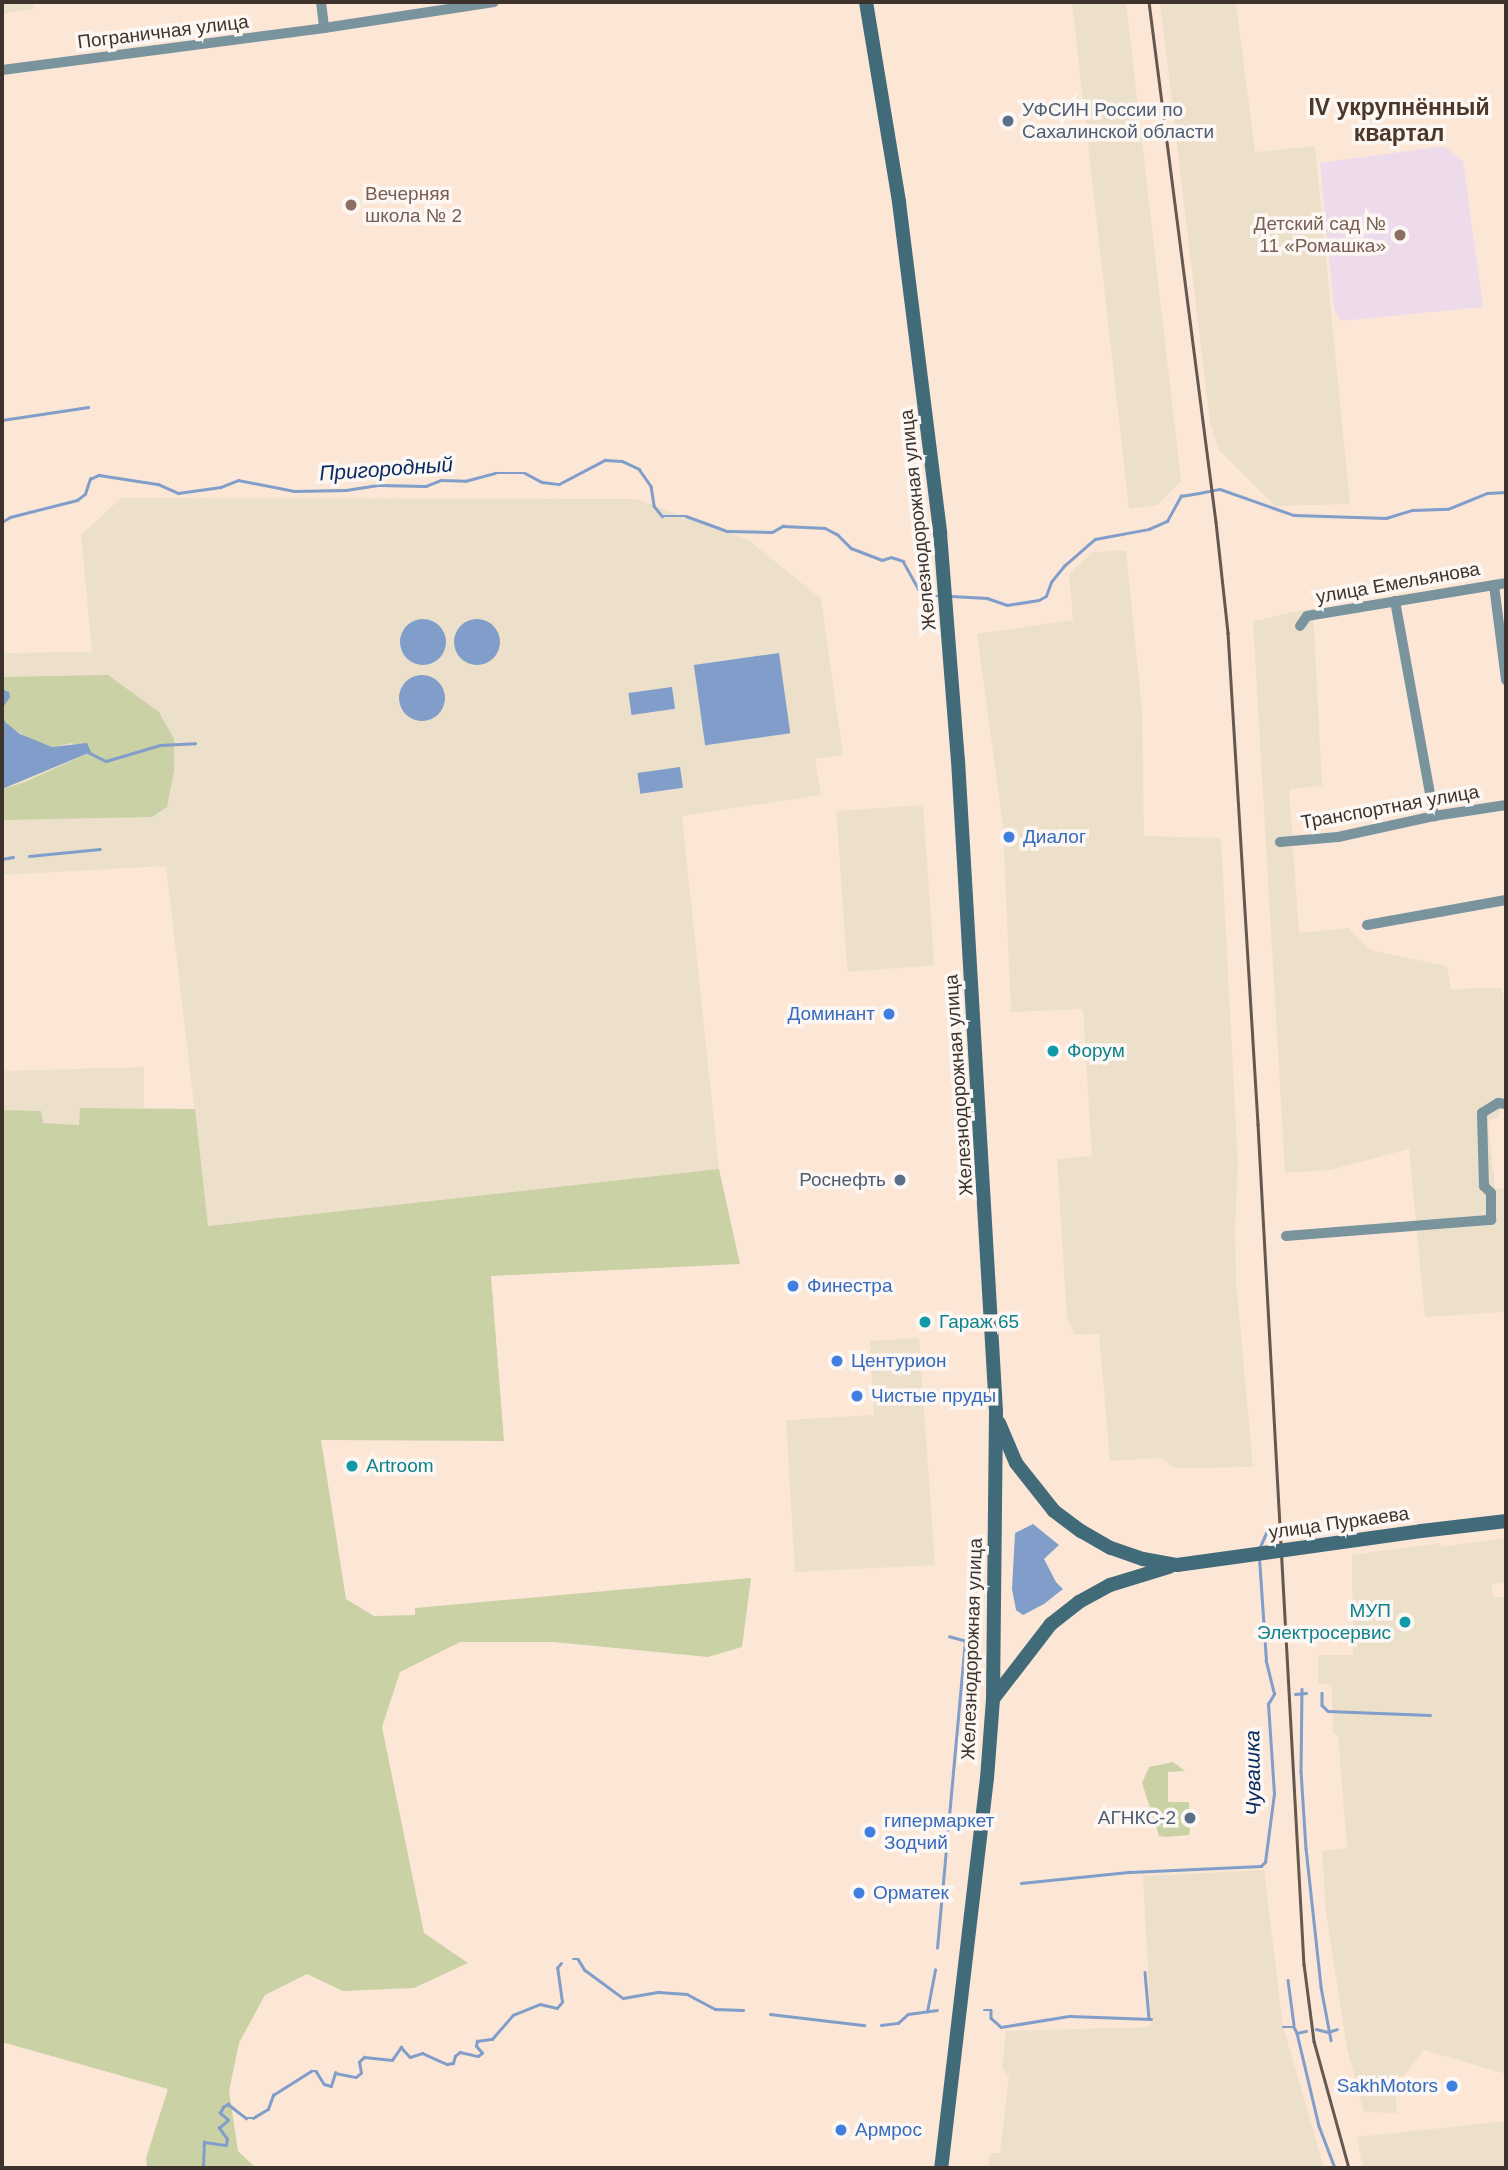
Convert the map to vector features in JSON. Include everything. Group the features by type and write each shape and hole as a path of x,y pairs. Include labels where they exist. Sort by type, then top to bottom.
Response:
{"main road":[{"name":"Железнодорожная улица","path":"866,2 922,372 943,577 981,1129 996,1412 993,1699 987,1778 941,2168"},
{"path":"996,1412 1004,1438 1031,1486 1054,1510 1091,1537 1143,1559 1177,1565"},
{"name":"улица Пуркаева","path":"1177,1565 1506,1521"},
{"path":"993,1699 1051,1624 1079,1602 1110,1585 1177,1565"}],"street":[{"path":"321,2 324,28"},
{"name":"Пограничная улица","path":"2,71 324,28 494,2"},
{"name":"улица Емельянова","path":"1300,626 1307,616 1506,583"},
{"path":"1494,585 1506,680"},
{"path":"1395,601 1434,816"},
{"name":"Транспортная улица","path":"1280,842 1338,837 1434,816 1506,805"},
{"path":"1367,925 1506,900"},
{"path":"1286,1236 1491,1220 1491,1193 1484,1185 1480,1129 1482,1113 1502,1103"}],"shaded area":[{"path":"2,2 32,2 34,9 2,14"},
{"path":"1072,2 1126,2 1181,481 1157,505 1129,509"},
{"path":"1160,2 1236,2 1255,152 1315,146 1350,504 1275,506 1219,450 1210,423"},
{"name":"Детский сад № 11 «Ромашка»","path":"1444,146 1463,161 1483,307 1341,321 1334,309 1320,163"},
{"path":"121,498 636,499 750,541 821,599 843,755 815,759 821,795 682,816 719,1169 208,1226 166,866 2,875 2,653 92,652 81,535"},
{"path":"1126,550 1142,709 1144,836 1221,838 1238,1166 1236,1280 1253,1467 1175,1468 1160,1458 1110,1461 1099,1334 1075,1335 1067,1319 1057,1159 1092,1156 1083,1009 1011,1012 1003,826 977,634 1073,620 1069,574 1093,552"},
{"path":"1313,608 1322,786 1289,789 1299,933 1349,928 1370,950 1447,966 1451,989 1502,988 1506,1020 1506,1088 1499,1117 1488,1121 1495,1189 1506,1188 1506,1312 1425,1317 1409,1149 1330,1170 1285,1173 1253,621"},
{"path":"923,805 934,966 847,972 836,811"},
{"path":"144,1067 144,1108 81,1108 80,1125 43,1123 40,1111 2,1110 2,1071"},
{"path":"919,1338 935,1565 795,1572 786,1420 874,1415 870,1341"},
{"path":"1506,1538 1505,1583 1492,1584 1493,1597 1506,1597 1506,2074 1424,2050 1403,2076 1394,2077 1397,2113 1364,2112 1347,2048 1326,1913 1322,1851 1347,1848 1338,1735 1333,1734 1332,1685 1318,1684 1318,1655 1353,1655 1352,1555 1440,1543 1440,1547"},
{"path":"1264,1870 1283,2026 1324,2168 988,2168 990,2153 1000,2153 1009,2077 1002,2067 1006,2031 1151,2027 1143,1876"},
{"path":"1506,2121 1506,2168 1363,2168 1357,2137"}],"green space":[{"path":"108,675 159,712 174,739 174,771 167,807 152,817 2,820 2,789 23,783 91,752 72,743 53,747 34,742 5,722 2,709 9,692 2,689 2,677"},
{"path":"80,1108 195,1109 208,1226 719,1169 740,1264 491,1276 504,1441 321,1440 346,1599 374,1616 415,1615 415,1608 751,1578 742,1647 708,1657 554,1642 460,1642 400,1672 382,1727 424,1933 468,1963 414,1988 343,1991 307,1974 265,1995 239,2043 229,2091 238,2151 256,2168 147,2168 146,2158 168,2089 2,2042 2,1110 41,1111 43,1123 79,1125"},
{"path":"1173,1762 1185,1771 1168,1772 1168,1802 1189,1802 1190,1829 1189,1835 1165,1837 1159,1836 1142,1783 1149,1767"}],"water":[{"path":"423,619 440,625 446,642 440,659 423,665 406,659 400,642 406,625"},
{"path":"477,619 494,625 500,642 494,659 477,665 460,659 454,642 460,625"},
{"path":"779,653 790,733 705,745 694,665"},
{"path":"422,675 439,681 445,698 439,715 422,721 405,715 399,698 405,681"},
{"path":"672,687 675,709 631,715 628,693"},
{"path":"2,689 9,692 10,697 2,709"},
{"path":"2,709 5,722 20,734 52,747 87,743 91,752 2,789"},
{"path":"680,767 683,788 640,794 637,773"},
{"path":"1033,1524 1059,1545 1044,1559 1056,1582 1063,1589 1044,1604 1023,1615 1016,1610 1012,1589 1015,1533"}],"waterway":[{"path":"2,420 88,407"},
{"name":"Пригородный","path":"2,522 10,517 77,500 85,494 90,479 99,475 158,484 178,493 221,487 238,480 294,491 346,490 378,485 426,486 441,480 465,481 495,473 525,473 542,482 559,484 605,460 622,461 639,469 651,486 654,506 662,516 686,516 727,531 772,532 783,526 825,528 837,534 851,548 882,560 891,557 903,561 920,592 925,596 940,596"},
{"name":"Пригородный","path":"951,596 987,598 1007,605 1039,600 1046,596 1051,582 1064,566 1095,539 1149,529 1167,521 1181,496 1220,489 1294,515 1386,518 1413,510 1448,509 1487,493 1506,492"},
{"path":"88,752 106,761 160,745 195,743"},
{"path":"29,856 100,849"},
{"path":"2,859 13,857"},
{"name":"Чувашка","path":"1259,1549 1269,1527"},
{"name":"Чувашка","path":"1021,1883 1130,1872 1261,1866 1265,1862 1274,1794 1268,1704 1274,1694 1266,1661 1259,1559"},
{"path":"937,1948 965,1641 950,1637"},
{"path":"1302,1689 1301,1771 1306,1848 1321,1987 1331,2040"},
{"path":"1295,1694 1306,1693"},
{"path":"1322,1693 1322,1705 1328,1711 1430,1715"},
{"name":"Чувашка","path":"573,1959 578,1959 585,1970 623,1998 658,1992 687,1994 715,2009 743,2010"},
{"name":"Чувашка","path":"203,2168 204,2142 226,2145 227,2139 219,2128 228,2120 220,2113 228,2104 246,2118 253,2118 268,2109 273,2095 311,2071 316,2071 324,2084 331,2086 335,2073 356,2077 361,2073 359,2062 364,2057 392,2060 401,2047 410,2057 422,2053 447,2064 453,2063 460,2052 478,2056 482,2053 476,2046 477,2041 492,2039 513,2015 540,2004 557,2008 562,2002 557,1968 561,1963"},
{"path":"927,2012 935,1970"},
{"path":"1145,1972 1149,2019"},
{"path":"1288,1980 1294,2025"},
{"name":"Чувашка","path":"881,2025 898,2023 908,2014 937,2010"},
{"path":"984,2010 991,2010 991,2018 1001,2027 1070,2016 1151,2019"},
{"name":"Чувашка","path":"770,2014 864,2025"},
{"path":"1283,2027 1294,2027 1297,2033 1319,2126 1335,2168"},
{"path":"1316,2029 1328,2032 1337,2029"},
{"path":"1297,2033 1306,2031"}],"railway":[{"path":"1149,2 1228,633 1304,1964 1314,2041 1349,2168"}],"place":[{"name":"УФСИН России по Сахалинской области","path":"1008,121"},
{"name":"Вечерняя школа № 2","path":"351,205"},
{"name":"Детский сад № 11 «Ромашка»","path":"1400,235"},
{"name":"Диалог","path":"1009,837"},
{"name":"Доминант","path":"889,1014"},
{"name":"Форум","path":"1053,1051"},
{"name":"Роснефть","path":"900,1180"},
{"name":"Финестра","path":"793,1286"},
{"name":"Гараж 65","path":"925,1322"},
{"name":"Центурион","path":"837,1361"},
{"name":"Чистые пруды","path":"857,1396"},
{"name":"Artroom","path":"352,1466"},
{"name":"МУП Электросервис","path":"1405,1622"},
{"name":"АГНКС-2","path":"1190,1818"},
{"name":"гипермаркет Зодчий","path":"870,1832"},
{"name":"Орматек","path":"859,1893"},
{"name":"SakhMotors","path":"1452,2086"},
{"name":"Армрос","path":"841,2130"}],"district":[{"name":"IV укрупнённый квартал","path":"1399,120"}]}
